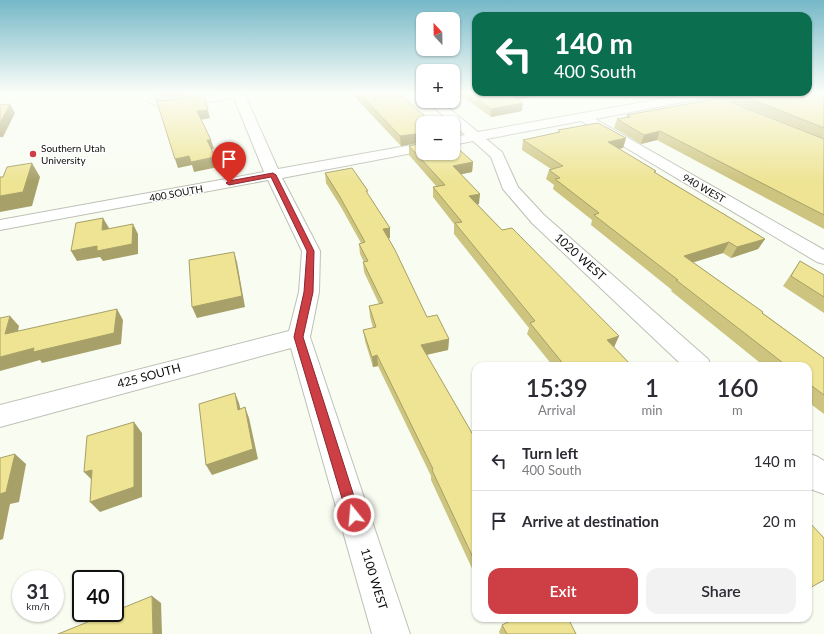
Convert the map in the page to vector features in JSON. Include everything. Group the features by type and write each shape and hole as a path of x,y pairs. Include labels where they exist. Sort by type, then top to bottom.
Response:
{"street":[{"name":"1100 WEST","path":"250,123 273,175 311,251 309,292 299,337 391,634"},
{"name":"1020 WEST","path":"459,123 497,155 511,189 538,219 695,362"},
{"path":"460,140 553,123"},
{"name":"940 WEST","path":"593,123 824,258"},
{"name":"400 SOUTH","path":"0,225 416,148"},
{"name":"425 SOUTH","path":"0,416 299,337"},
{"path":"812,470 824,480"}],"building":[{"path":"163,123 203,123 211,140 207,140 215,157 191,162 189,156 175,159"},
{"path":"387,123 416,123 416,134 400,136"},
{"path":"598,123 626,138 608,142 656,171 654,172 765,239 737,247 729,242 684,256 763,312 762,313 824,358 824,395 812,386 812,362 782,362 594,215 599,213 555,179 560,178 549,170 563,166 523,140 560,132 558,130"},
{"path":"623,123 782,123 824,139 824,215 660,131 644,135"},
{"path":"810,123 824,123 824,128"},
{"path":"416,144 416,154 409,146"},
{"path":"460,150 473,162 453,166 480,194 469,196 502,230 512,228 619,336 607,340 628,362 562,362 530,323 535,321 455,223 462,222 433,187 445,185 422,160 460,160"},
{"path":"32,163 23,192 0,196 0,177 3,177 7,167"},
{"path":"352,168 368,191 366,191 390,228 383,229 395,250 427,317 437,315 449,339 421,345 472,433 472,555 432,470 433,469 377,355 372,357 363,330 376,327 369,306 383,303 363,262 368,261 359,244 365,242 325,173"},
{"path":"103,218 102,230 133,224 132,244 97,251 97,246 71,251 76,223"},
{"path":"234,252 242,296 192,307 189,260"},
{"path":"800,261 824,275 824,297 791,276"},
{"path":"117,309 114,333 33,352 34,348 0,357 0,318 10,316 5,334"},
{"path":"235,393 238,410 245,407 253,449 206,465 199,404"},
{"path":"134,422 134,487 90,502 92,470 84,472 87,436"},
{"path":"15,454 6,492 0,494 0,458"},
{"path":"812,525 824,538 824,580 812,587"},
{"path":"152,596 153,634 58,634 88,622 124,622 124,607"},
{"path":"508,622 570,622 576,634 507,634 502,625"}],"place":[{"name":"Southern Utah University","path":"33,154"}],"route":[{"path":"229,183 273,175 311,251 309,292 299,337 354,515"}]}
